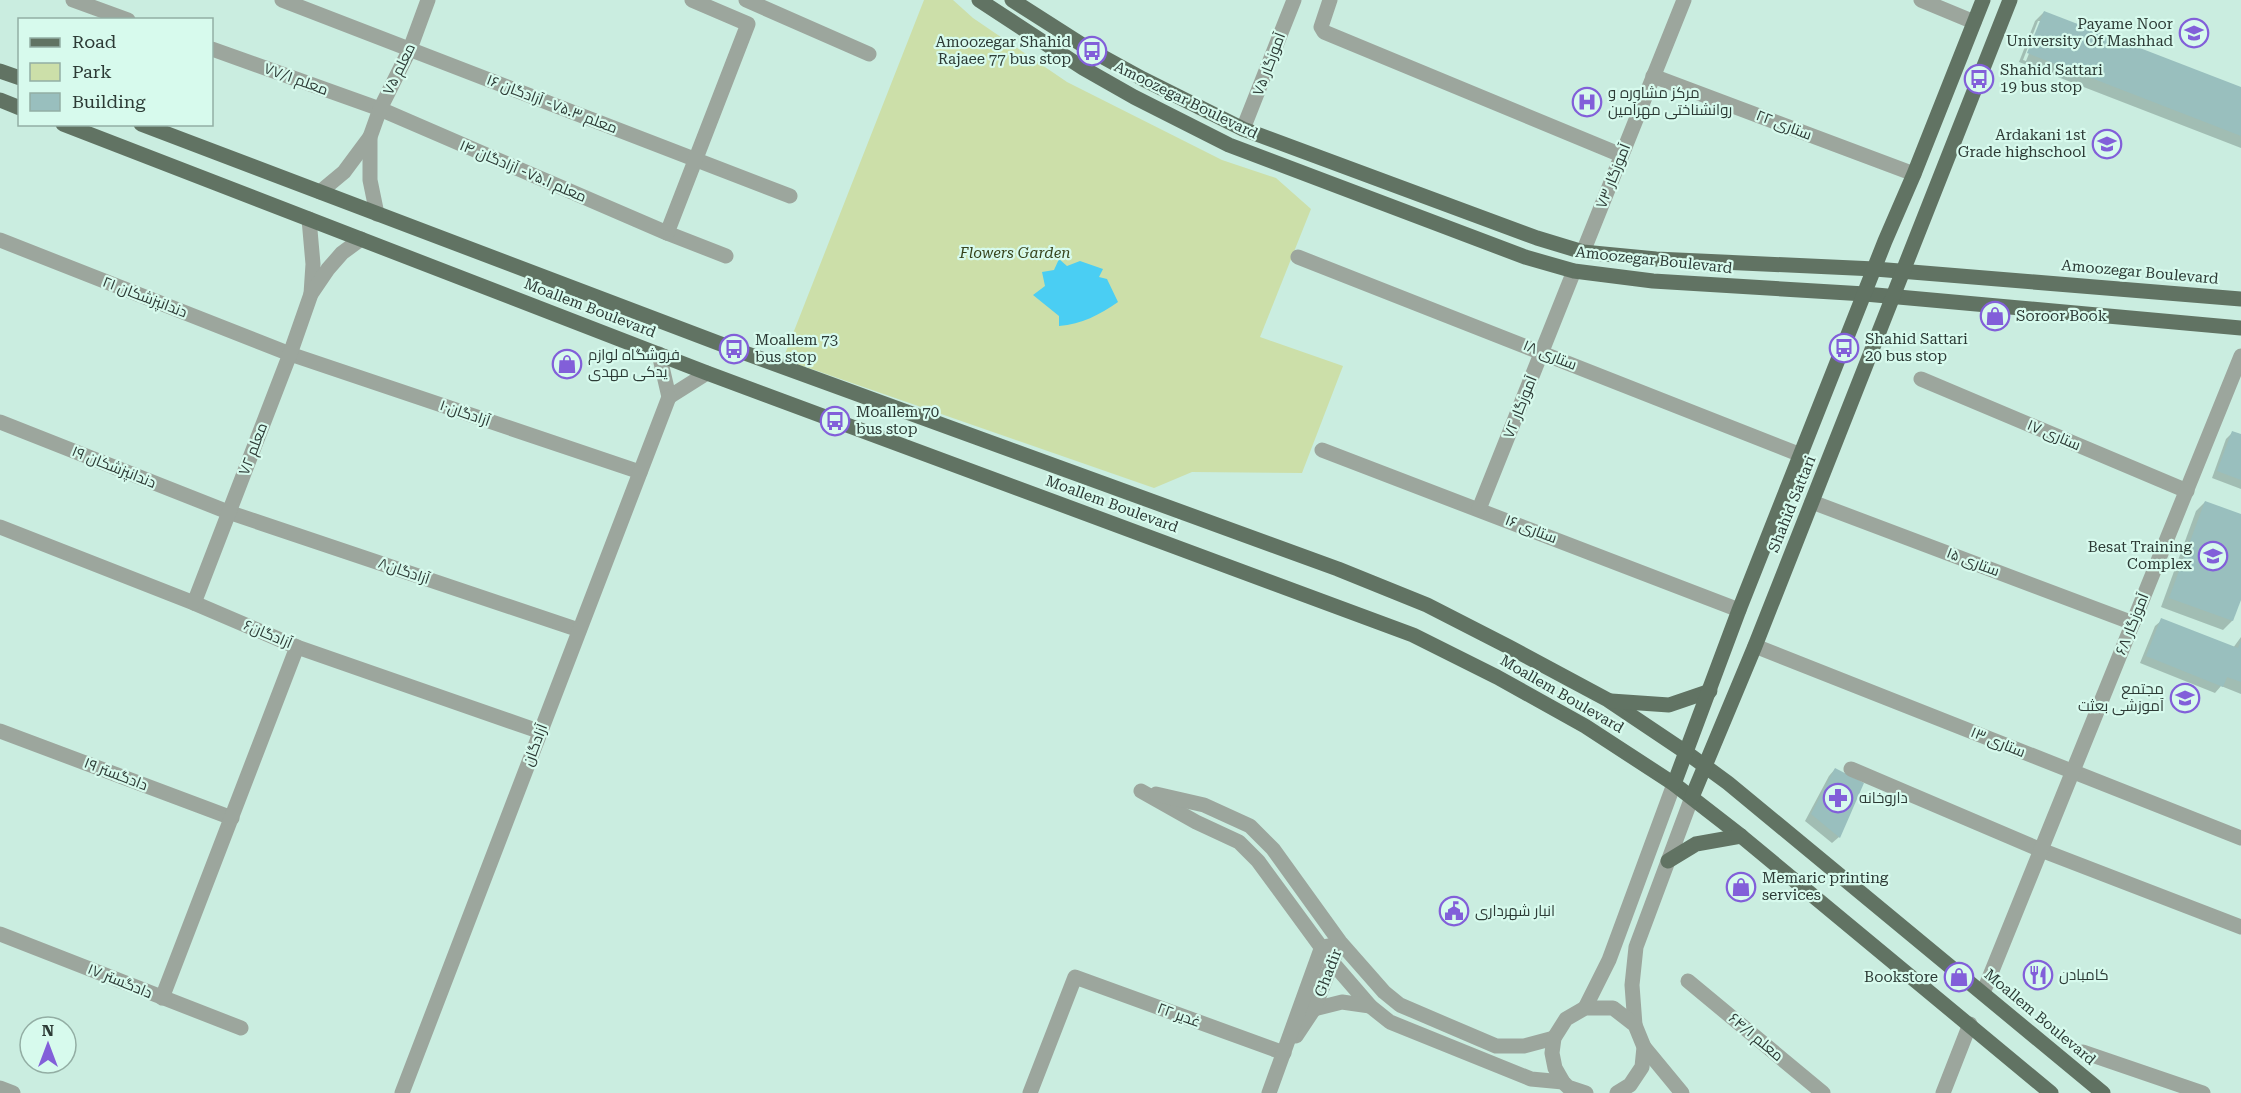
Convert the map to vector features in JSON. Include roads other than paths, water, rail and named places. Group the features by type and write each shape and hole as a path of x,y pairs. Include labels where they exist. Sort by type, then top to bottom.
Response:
{"main road":[{"name":"Amoozegar Boulevard","path":"979,0 1113,86 1229,145 1525,257 1574,271 1653,281 1865,294 2241,328"},
{"name":"Amoozegar Boulevard","path":"1012,0 1092,51 1244,129 1537,238 1582,252 1656,259 1875,268 2241,299"},
{"name":"Shahid Sattari","path":"1674,784 1801,455 1983,0"},
{"name":"Shahid Sattari","path":"1692,797 1755,646 2010,0"},
{"path":"0,71 18,77"},
{"path":"0,100 18,107"},
{"name":"Moallem Boulevard","path":"68,126 707,373 1413,635 1497,677 1585,726 1674,784 1741,836 2051,1093"},
{"name":"Moallem Boulevard","path":"146,126 734,349 1348,573 1427,605 1608,700 1705,765 2103,1093"},
{"path":"1608,700 1669,705 1710,691"},
{"path":"1668,861 1696,844 1741,836"}],"street":[{"path":"73,0 122,18"},
{"name":"معلم ۷۵.۳- آزادگان ۱۶","path":"282,0 790,196"},
{"name":"معلم ۷۵","path":"370,137 380,109 410,49 428,0"},
{"path":"667,233 748,24 692,0"},
{"path":"734,18 741,0"},
{"path":"746,0 868,54"},
{"name":"آموزگار ۷۵","path":"1244,129 1294,0"},
{"path":"1330,0 1321,21 1324,32 1621,155"},
{"name":"۷۳ آموزگار","path":"1582,252 1684,0"},
{"path":"1921,0 1974,22"},
{"name":"معلم ۷۷/۱","path":"213,49 380,109"},
{"name":"ستاری ۲۲","path":"1653,76 1914,174"},
{"name":"معلم ۷۵.۱- آزادگان ۱۴","path":"380,109 667,233 726,256"},
{"path":"320,192 344,172 370,137"},
{"path":"370,137 370,180 377,213"},
{"path":"309,219 313,264 311,294"},
{"path":"311,294 342,253 361,239"},
{"name":"دندانپزشکان ۲۱","path":"0,240 290,354"},
{"name":"ستاری ۱۸","path":"1298,257 1801,455"},
{"name":"۷۲ آموزگار","path":"1479,509 1574,271"},
{"name":"معلم ۷۲","path":"194,603 311,294"},
{"name":"آزادگان۱۰","path":"290,354 640,472"},
{"path":"659,354 669,397 707,373"},
{"name":"آموزگار ۶۸","path":"1983,993 2241,356"},
{"name":"ستاری ۱۷","path":"1921,379 2187,491"},
{"name":"آزادگان","path":"402,1093 669,397"},
{"name":"دندانپزشکان ۱۹","path":"0,422 228,512"},
{"name":"ستاری ۱۶","path":"1322,450 1740,610"},
{"name":"ستاری ۱۵","path":"1812,502 2133,622"},
{"name":"آزادگان۸","path":"228,512 579,630"},
{"name":"آزادگان۶","path":"0,527 194,603 297,647 541,732"},
{"name":"ستاری ۱۳","path":"1755,646 2241,838"},
{"path":"162,998 297,647"},
{"name":"دادگستر ۱۹","path":"0,730 232,818"},
{"path":"1851,770 2041,850 2241,927"},
{"name":"Shahid Sattari","path":"1585,1008 1609,960 1674,784"},
{"path":"1554,1038 1524,1047 1496,1046 1400,1005 1384,992 1340,942 1273,849 1250,826 1204,805 1141,791 1196,822 1239,842 1258,861 1321,949 1370,1006 1390,1022 1531,1079 1586,1093"},
{"name":"Shahid Sattari","path":"1635,1025 1632,985 1636,947 1692,797"},
{"name":"دادگستر ۱۷","path":"0,934 241,1028"},
{"name":"Ghadir","path":"1269,1093 1321,949 1340,942"},
{"name":"Ghadir","path":"1284,1053 1314,1009 1340,942"},
{"name":"غدیر ۲۲","path":"1030,1093 1075,977 1284,1053"},
{"name":"معلم ۶۴/۱","path":"1688,981 1823,1093"},
{"path":"1314,1009 1342,1002 1370,1006"},
{"path":"1567,1087 1555,1068 1552,1053 1554,1038 1566,1019 1585,1008 1613,1008 1635,1025 1644,1047 1682,1093"},
{"path":"1943,1093 1970,1024"},
{"path":"1617,1093 1630,1085 1642,1068 1644,1047"},
{"path":"2083,1052 2203,1093"},
{"path":"0,1088 13,1093"}],"water":[{"path":"1059,259 1067,266 1080,261 1103,269 1099,277 1107,279 1118,302 1090,318 1059,326 1059,316 1033,295 1045,286 1042,272 1054,270"}],"place":[{"name":"Payame Noor University Of Mashhad","path":"2194,33"},
{"name":"Amoozegar Shahid Rajaee 77 bus stop","path":"1092,51"},
{"name":"Shahid Sattari 19 bus stop","path":"1979,79"},
{"name":"مرکز مشاوره و روانشناختی مهرآمین","path":"1587,102"},
{"name":"Ardakani 1st Grade highschool","path":"2107,144"},
{"name":"Soroor Book","path":"1995,316"},
{"name":"Shahid Sattari 20 bus stop","path":"1844,348"},
{"name":"Moallem 73 bus stop","path":"734,349"},
{"name":"فروشگاه لوازم یدکی مهدی","path":"567,364"},
{"name":"Moallem 70 bus stop","path":"835,421"},
{"name":"Besat Training Complex","path":"2213,556"},
{"name":"مجتمع آموزشی بعثت","path":"2185,698"},
{"name":"داروخانه","path":"1838,798"},
{"name":"Memaric printing services","path":"1741,887"},
{"name":"انبار شهرداری","path":"1454,911"},
{"name":"کامبادن","path":"2038,975"},
{"name":"Bookstore","path":"1959,977"}],"park label":[{"name":"Flowers Garden","path":"1015,253"}]}
